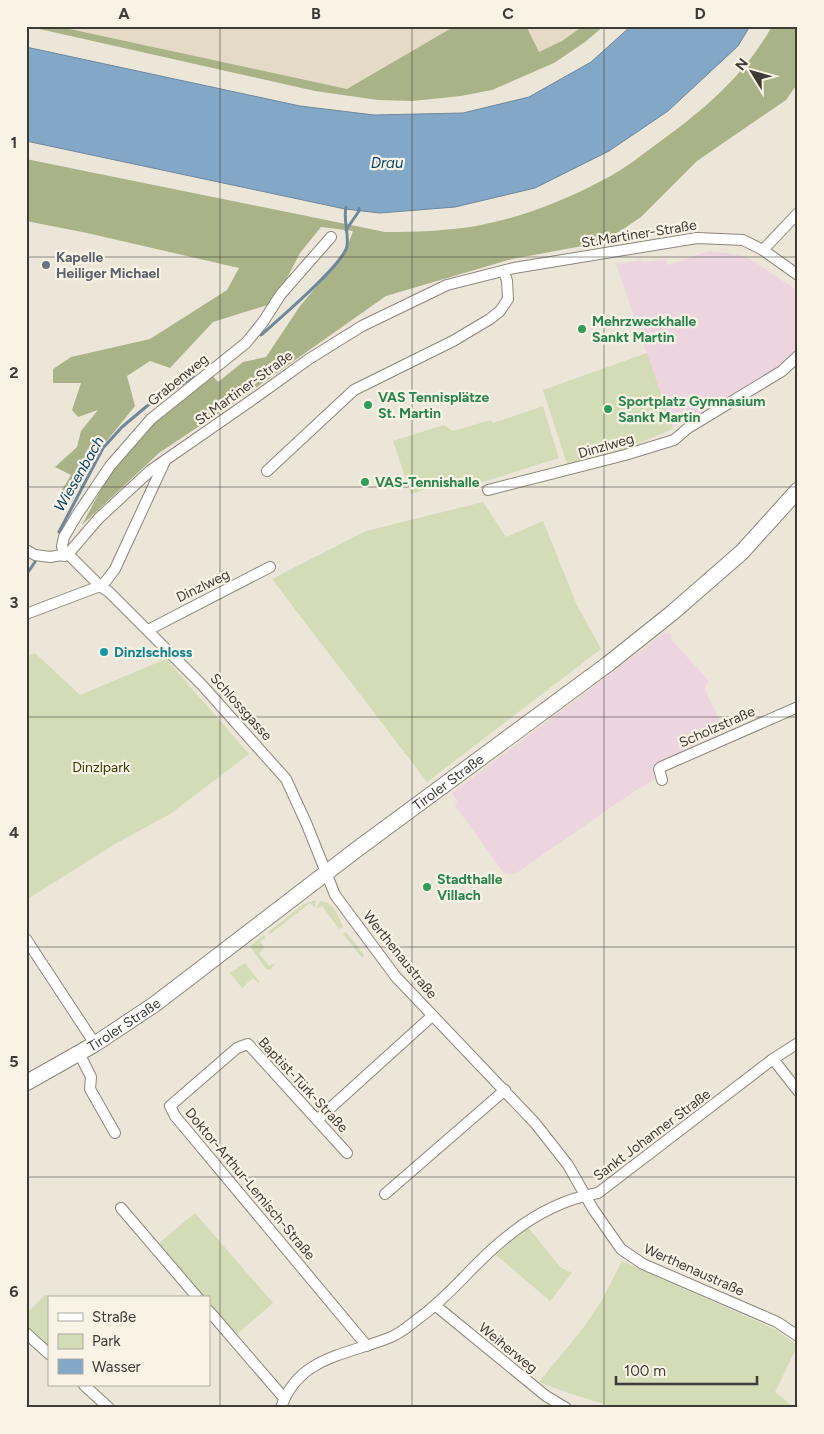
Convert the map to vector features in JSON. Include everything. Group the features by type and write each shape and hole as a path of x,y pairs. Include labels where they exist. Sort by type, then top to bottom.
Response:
{"main road":[{"name":"Tiroler Straße","path":"26,1083 95,1044 155,1004 326,873 608,664 742,552 798,490"}],"street":[{"path":"763,250 796,217"},
{"name":"Grabenweg","path":"66,555 62,546 64,537 110,466 151,419 246,343 282,294 330,237"},
{"name":"St.Martiner-Straße","path":"66,555 111,506 151,470 309,359 362,326 447,285 504,270 697,238 743,240 763,250 798,275"},
{"path":"267,471 354,390 454,341 500,311 508,299 504,270"},
{"name":"Dinzlweg","path":"488,490 625,456 674,440 688,428 782,371 798,356"},
{"path":"26,614 100,586 106,581 115,569 166,460"},
{"path":"26,550 35,555 50,557 66,555"},
{"name":"Schlossgasse","path":"66,555 109,592 148,630 202,685 286,779 326,873"},
{"name":"Dinzlweg","path":"148,630 270,567"},
{"name":"Scholzstraße","path":"662,780 661,767 798,707"},
{"name":"Werthenaustraße","path":"326,873 335,895 396,977 505,1090 535,1123 568,1165 584,1195 621,1249 643,1264 777,1322 798,1336"},
{"path":"26,939 95,1044"},
{"path":"317,1120 432,1016"},
{"name":"Sankt Johanner Straße","path":"282,1403 297,1378 317,1363 343,1352 367,1346 393,1336 436,1306 502,1240 535,1217 572,1198 598,1193 773,1059 798,1043"},
{"name":"Baptist-Türk-Straße","path":"236,1048 248,1044 347,1153"},
{"name":"Doktor-Arthur-Lemisch-Straße","path":"236,1048 170,1106 175,1116 367,1346"},
{"name":"Tiroler Straße","path":"79,1053 90,1077 90,1089 115,1133"},
{"path":"773,1059 798,1091"},
{"path":"385,1194 505,1090"},
{"path":"121,1208 196,1296"},
{"name":"Weiherweg","path":"436,1306 546,1396 566,1408"},
{"path":"210,1312 282,1403"},
{"path":"26,1333 48,1353"},
{"path":"85,1386 109,1408"}],"shaded area":[{"path":"56,26 593,26 568,48 347,89"},
{"path":"709,251 747,257 798,291 798,352 783,365 735,394 692,419 672,427 616,264 666,259 668,265"},
{"path":"664,633 672,634 671,639 709,681 705,690 725,731 660,762 654,767 655,780 610,808 518,872 504,873 455,806 457,801 452,793"}],"green space":[{"path":"26,26 56,26 347,89 455,26 526,26 539,52 562,41 583,26 604,26 585,42 554,63 492,90 461,96 412,101 378,100 315,91"},
{"path":"772,26 798,26 798,83 786,100 697,161 641,217 604,242 512,259 386,296 240,399 159,453 82,525 120,460 156,419 212,375 218,382 243,362 266,357 300,306 345,253 353,231 321,227 300,253 274,303 213,322 170,368 150,361 127,376 135,406 101,448 71,502 62,490 71,475 55,467 77,447 81,431 98,410 78,417 72,410 81,383 53,383 53,369 71,357 150,339 227,290 239,268 26,221 26,159 385,232 431,231 476,226 509,218 557,202 616,173 688,120 720,93 748,62"},
{"name":"Sportplatz Gymnasium Sankt Martin","path":"647,353 673,429 620,451 568,467 543,390"},
{"path":"543,406 559,458 464,488 461,478 411,494 393,441 444,425 453,431 491,420 493,423"},
{"path":"483,502 506,537 543,521 577,605 601,649 427,782 272,579 366,531"},
{"name":"Dinzlpark","path":"35,653 80,695 166,659 249,754 170,814 115,844 26,900 26,657"},
{"path":"316,900 315,908 310,903 270,934 268,932 304,904"},
{"path":"320,901 332,907 343,927 339,929 322,906 316,909"},
{"path":"346,932 364,955 362,958 343,934"},
{"path":"264,935 265,938 260,942 264,947 259,953 269,966 276,963 270,970 266,969 250,946"},
{"path":"245,963 259,981 258,983 253,978 242,988 230,973"},
{"path":"195,1213 273,1303 236,1335 210,1304 210,1296 202,1296 158,1244"},
{"path":"528,1227 560,1267 572,1273 550,1301 496,1255"},
{"path":"622,1261 774,1329 798,1345 775,1392 795,1408 616,1408 539,1382 584,1327 601,1302"},
{"path":"46,1294 48,1296 48,1346 26,1326 26,1314"}],"water":[{"name":"Drau","path":"631,26 750,26 738,46 668,111 609,151 535,188 455,207 380,213 345,209 26,141 26,47 300,106 374,115 463,113 529,97 591,62"}],"waterway":[{"name":"Wiesenbach","path":"261,335 309,292 343,254 347,246 346,207"},
{"name":"Wiesenbach","path":"346,230 359,211 359,208"},
{"name":"Wiesenbach","path":"59,532 103,448 122,427 147,406 193,377"},
{"name":"Wiesenbach","path":"26,575 35,562"}],"place":[{"name":"Kapelle Heiliger Michael","path":"46,265"},
{"name":"Mehrzweckhalle Sankt Martin","path":"582,329"},
{"name":"VAS Tennisplätze St. Martin","path":"368,405"},
{"name":"Sportplatz Gymnasium Sankt Martin","path":"608,409"},
{"name":"VAS-Tennishalle","path":"365,482"},
{"name":"Dinzlschloss","path":"104,652"},
{"name":"Stadthalle Villach","path":"427,887"}]}
